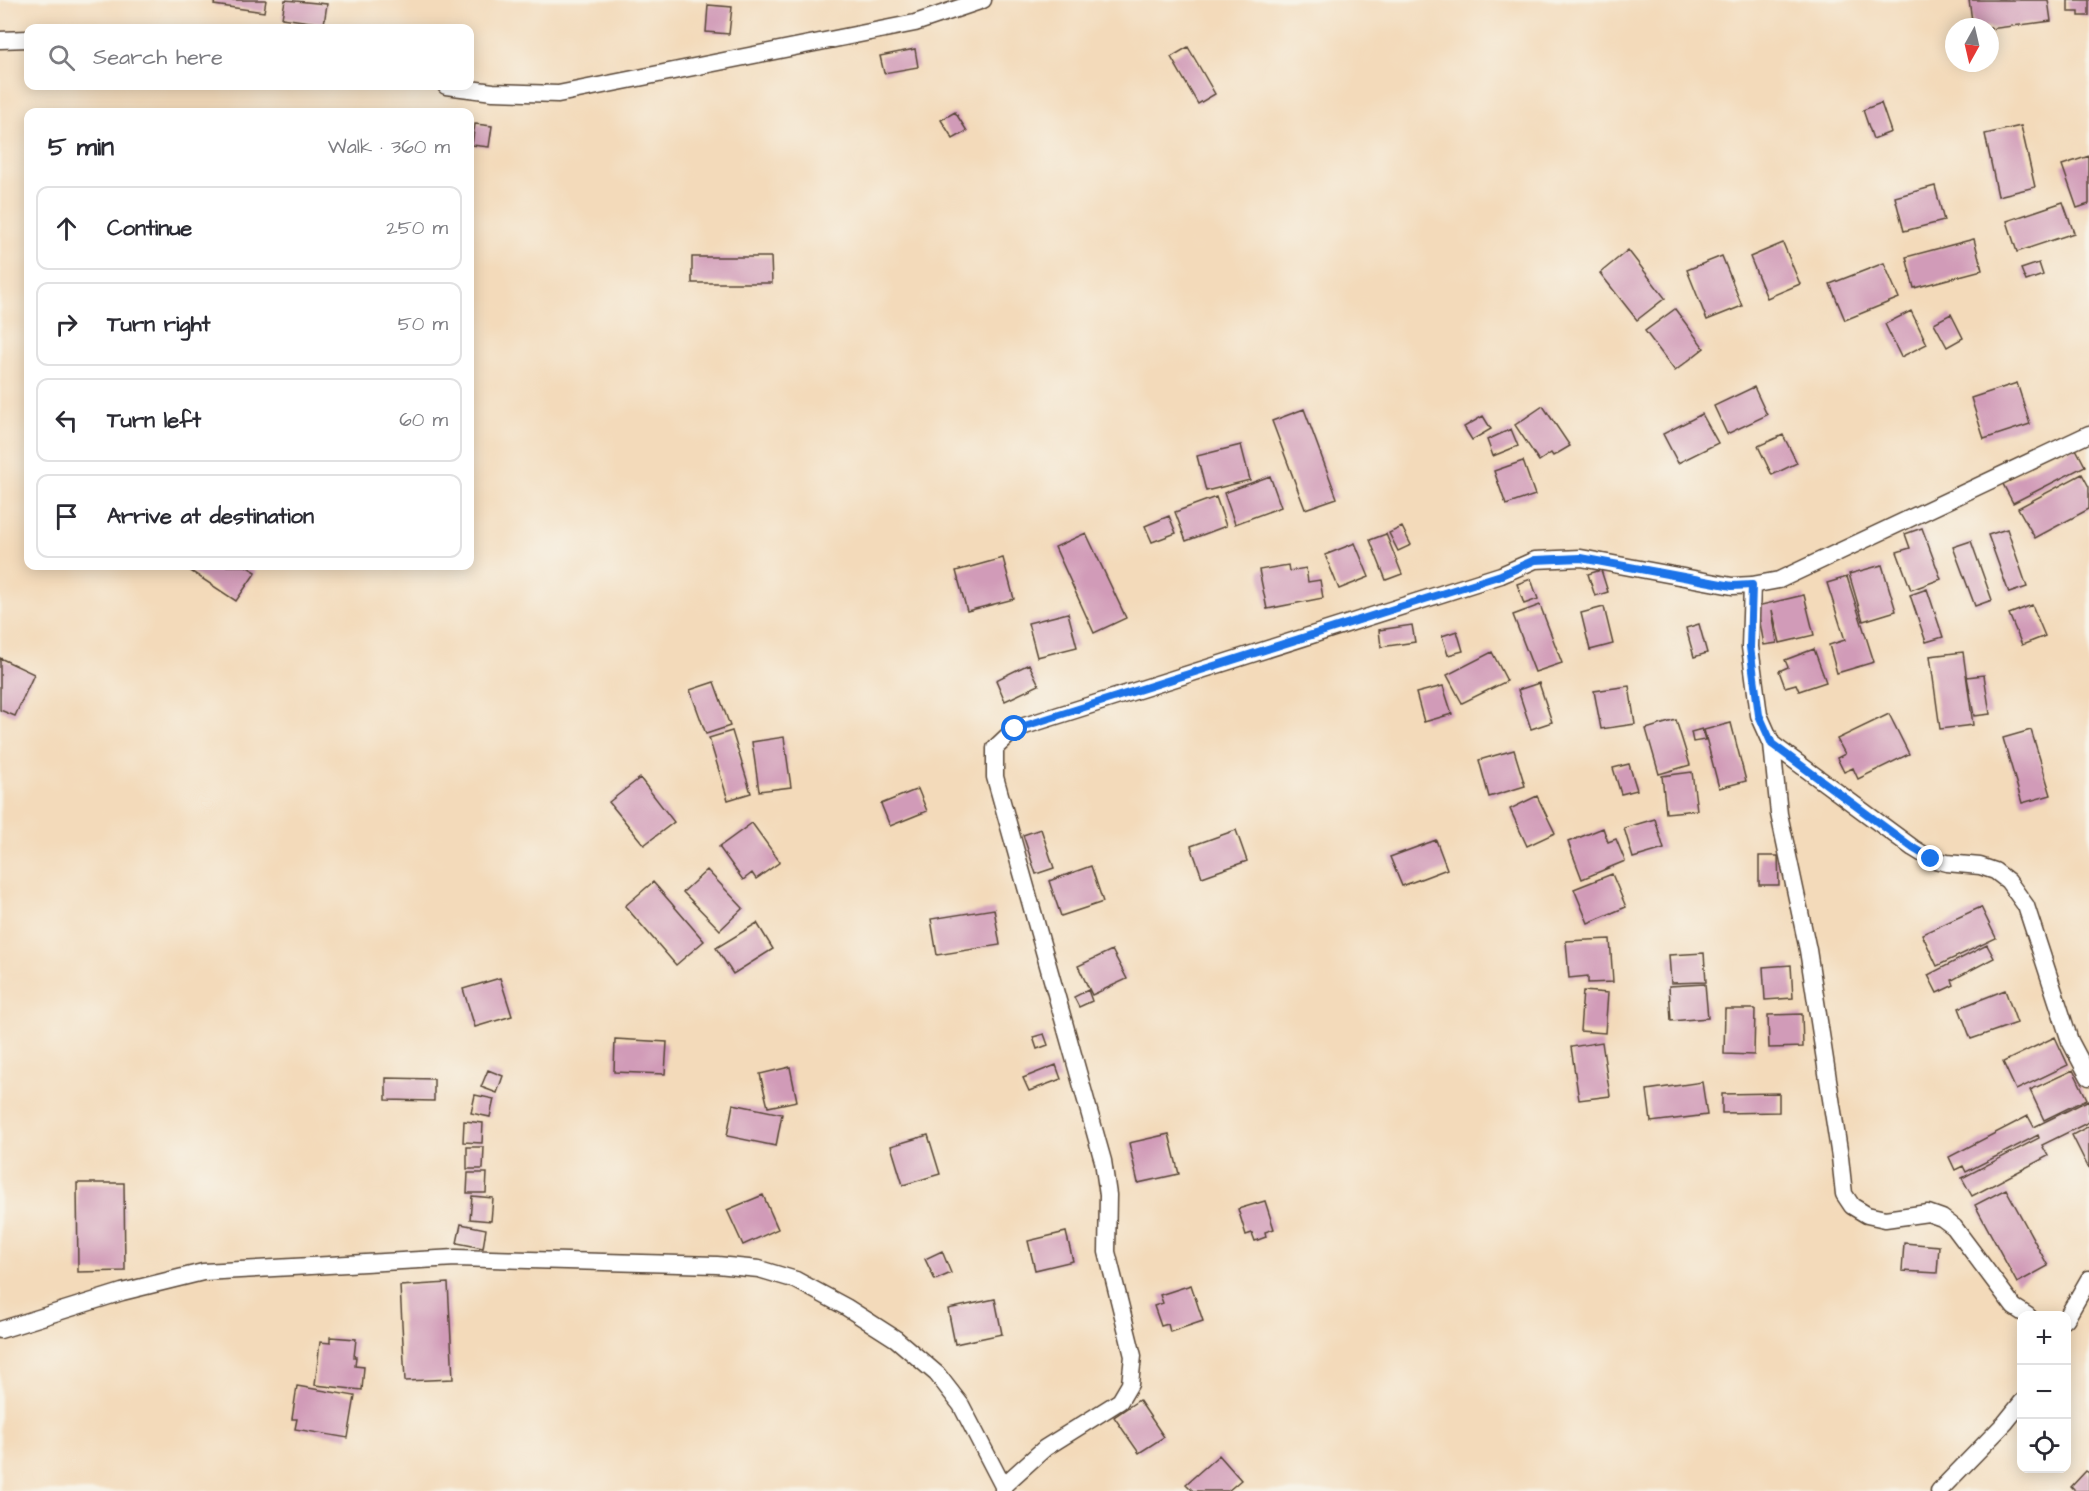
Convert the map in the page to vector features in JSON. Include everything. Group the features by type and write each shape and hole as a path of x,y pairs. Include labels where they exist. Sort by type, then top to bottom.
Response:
{"street":[{"path":"474,90 558,94 915,23 983,0"},
{"path":"0,40 24,39"},
{"path":"0,1330 122,1292 203,1272 456,1258 717,1265 759,1269 796,1280 846,1307 897,1339 937,1374 961,1405 1003,1488 1045,1448 1120,1401 1130,1384 1133,1356 1107,1252 1108,1195 1103,1161 995,777 995,748 1015,729 1501,575 1535,560 1581,558 1732,586 1779,580 2089,434"},
{"path":"1752,585 1750,647 1759,715 1772,744 1779,814 1808,950 1839,1146 1844,1194 1852,1206 1867,1215 1885,1219 1928,1213 1942,1218 1954,1227 2014,1307 2020,1311"},
{"path":"1772,744 1931,859 1980,866 1995,871 2008,881 2026,906 2070,1041 2089,1077"},
{"path":"2071,1312 2089,1279"},
{"path":"1939,1491 2017,1408"}],"building":[{"path":"215,0 266,0 264,12 214,5"},
{"path":"285,0 327,4 324,24 282,18"},
{"path":"1969,0 2048,0 2051,21 1999,28 1999,18 1972,18"},
{"path":"2068,0 2089,0 2089,16 2079,16 2079,12 2068,12"},
{"path":"708,5 732,7 729,34 706,32"},
{"path":"1188,47 1215,94 1198,104 1171,57"},
{"path":"915,49 918,67 884,73 880,56"},
{"path":"1881,103 1891,132 1873,139 1863,110"},
{"path":"955,112 967,131 953,139 941,120"},
{"path":"475,124 492,126 489,147 474,145"},
{"path":"2021,126 2035,187 1998,196 1985,134"},
{"path":"2089,156 2089,204 2077,208 2062,165"},
{"path":"1935,186 1944,221 1904,231 1895,197"},
{"path":"2063,202 2074,233 2017,252 2007,221"},
{"path":"1974,239 1982,270 1914,288 1906,257"},
{"path":"1783,243 1800,284 1767,298 1750,257"},
{"path":"1628,250 1665,298 1637,320 1600,273"},
{"path":"1722,256 1742,306 1707,320 1687,270"},
{"path":"692,257 771,257 772,283 692,283"},
{"path":"1884,263 1899,298 1845,320 1830,284"},
{"path":"2039,263 2043,275 2026,281 2021,269"},
{"path":"1675,309 1704,348 1675,371 1645,331"},
{"path":"1911,311 1927,344 1901,357 1885,324"},
{"path":"1951,314 1963,338 1947,347 1934,323"},
{"path":"2017,383 2030,424 1984,439 1971,398"},
{"path":"1754,387 1767,415 1727,434 1714,406"},
{"path":"1543,406 1570,446 1553,456 1551,453 1539,461 1515,425"},
{"path":"1304,409 1337,498 1305,509 1272,421"},
{"path":"1702,414 1718,443 1678,463 1663,434"},
{"path":"1483,416 1491,429 1472,440 1464,427"},
{"path":"1511,429 1518,446 1493,456 1487,440"},
{"path":"1783,435 1797,463 1772,475 1758,446"},
{"path":"1241,445 1250,480 1206,491 1197,456"},
{"path":"2075,447 2085,466 2013,503 2003,484"},
{"path":"1523,461 1535,495 1506,505 1494,471"},
{"path":"2082,474 2089,487 2089,509 2035,538 2018,508"},
{"path":"1270,476 1281,507 1235,524 1224,493"},
{"path":"1216,497 1226,526 1186,541 1175,512"},
{"path":"1169,516 1176,533 1152,542 1145,526"},
{"path":"1402,527 1411,545 1398,551 1389,533"},
{"path":"1922,528 1941,579 1911,590 1897,552 1910,548 1905,534"},
{"path":"2007,529 2027,587 2009,593 1988,535"},
{"path":"1086,533 1126,618 1094,633 1055,547"},
{"path":"1386,534 1402,574 1386,580 1370,540"},
{"path":"1971,541 1992,600 1975,606 1953,547"},
{"path":"1355,543 1369,577 1339,589 1325,555"},
{"path":"1003,558 1014,599 967,611 956,571"},
{"path":"1288,565 1289,571 1306,568 1308,582 1320,580 1323,598 1267,609 1259,570"},
{"path":"1882,565 1896,611 1863,621 1849,574"},
{"path":"189,570 253,570 256,572 236,601"},
{"path":"1601,570 1608,592 1595,596 1588,574"},
{"path":"1847,577 1874,662 1837,673 1829,645 1845,640 1827,583"},
{"path":"1531,579 1538,599 1524,604 1517,584"},
{"path":"1927,589 1943,637 1926,642 1910,595"},
{"path":"1804,595 1814,635 1780,643 1772,610 1777,643 1764,645 1757,606"},
{"path":"1540,605 1562,663 1535,672 1513,615"},
{"path":"2032,605 2045,636 2022,645 2009,614"},
{"path":"1604,607 1613,644 1590,650 1581,613"},
{"path":"1068,613 1077,647 1037,657 1028,623"},
{"path":"1699,624 1707,653 1694,657 1686,628"},
{"path":"1412,625 1415,642 1381,647 1379,630"},
{"path":"1457,631 1463,651 1448,655 1442,636"},
{"path":"1814,649 1826,682 1799,691 1796,684 1785,687 1779,671 1788,667 1785,660"},
{"path":"1492,652 1507,681 1462,703 1447,675"},
{"path":"1963,652 1973,725 1940,729 1930,656"},
{"path":"0,658 34,674 15,716 0,710"},
{"path":"1029,664 1039,685 1005,701 996,680"},
{"path":"1984,675 1990,714 1974,716 1967,677"},
{"path":"714,682 730,726 706,734 690,690"},
{"path":"1539,683 1552,722 1531,729 1518,690"},
{"path":"1443,686 1452,714 1424,722 1416,693"},
{"path":"1629,686 1635,724 1601,729 1594,691"},
{"path":"1889,714 1909,754 1858,779 1853,768 1844,772 1837,758 1845,754 1837,739"},
{"path":"1676,720 1690,765 1659,774 1646,729"},
{"path":"1731,723 1746,781 1719,788 1704,730"},
{"path":"1702,729 1705,740 1693,742 1691,732"},
{"path":"2031,730 2051,795 2022,803 2003,738"},
{"path":"732,731 751,793 728,800 709,738"},
{"path":"784,737 791,787 759,791 752,742"},
{"path":"1514,750 1525,786 1489,797 1479,760"},
{"path":"1629,764 1637,790 1621,794 1613,768"},
{"path":"1692,772 1697,810 1666,813 1662,776"},
{"path":"640,778 674,822 644,845 609,802"},
{"path":"918,789 927,811 890,826 881,804"},
{"path":"1537,796 1555,833 1527,846 1510,809"},
{"path":"1655,819 1664,849 1633,858 1624,828"},
{"path":"752,823 780,862 756,879 752,873 743,880 719,847"},
{"path":"1603,828 1608,842 1616,839 1625,861 1582,879 1568,842"},
{"path":"1041,829 1054,868 1036,874 1023,835"},
{"path":"1236,830 1247,861 1202,877 1191,846"},
{"path":"1436,840 1447,869 1402,886 1390,857"},
{"path":"1759,856 1778,856 1779,885 1759,885"},
{"path":"1091,866 1103,902 1061,916 1049,881"},
{"path":"707,870 743,908 720,930 683,892"},
{"path":"1612,874 1626,907 1588,923 1574,889"},
{"path":"653,882 704,941 676,965 625,906"},
{"path":"1981,907 1996,938 1937,966 1922,934"},
{"path":"994,909 1000,945 937,955 931,919"},
{"path":"757,923 773,949 733,974 716,948"},
{"path":"1610,939 1613,982 1588,983 1588,976 1569,978 1566,941"},
{"path":"1987,945 1994,958 1952,980 1954,985 1937,993 1928,975"},
{"path":"1112,950 1127,979 1092,995 1078,966"},
{"path":"1704,953 1706,982 1671,983 1669,955"},
{"path":"1791,965 1793,998 1765,1000 1763,967"},
{"path":"500,978 512,1016 475,1027 463,989"},
{"path":"1705,984 1708,1018 1671,1021 1669,986"},
{"path":"1088,990 1092,1001 1079,1007 1074,997"},
{"path":"2005,990 2017,1023 1971,1039 1959,1008"},
{"path":"1583,991 1608,993 1605,1033 1580,1031"},
{"path":"1725,1009 1755,1009 1754,1055 1724,1054"},
{"path":"1802,1014 1803,1047 1769,1048 1768,1015"},
{"path":"1044,1034 1048,1045 1037,1049 1033,1037"},
{"path":"2055,1037 2068,1065 2016,1090 2003,1062"},
{"path":"615,1039 667,1042 665,1074 614,1072"},
{"path":"1602,1042 1610,1096 1579,1100 1571,1047"},
{"path":"1056,1065 1061,1079 1029,1091 1023,1078"},
{"path":"790,1067 797,1101 768,1107 760,1074"},
{"path":"488,1070 503,1076 497,1093 481,1087"},
{"path":"2073,1070 2087,1099 2044,1120 2030,1090"},
{"path":"386,1078 434,1079 434,1101 386,1100"},
{"path":"1702,1082 1707,1115 1651,1122 1647,1090"},
{"path":"1779,1093 1779,1112 1722,1113 1722,1094"},
{"path":"475,1095 494,1099 490,1117 471,1113"},
{"path":"2089,1100 2089,1122 2042,1145 2048,1156 1972,1196 1962,1178 2039,1138 2038,1135 1966,1172 1963,1166 1955,1170 1949,1157 2028,1116 2034,1127"},
{"path":"733,1104 782,1114 776,1146 727,1136"},
{"path":"464,1121 483,1123 482,1143 463,1142"},
{"path":"2089,1126 2089,1169 2072,1135"},
{"path":"1169,1134 1179,1174 1138,1183 1129,1143"},
{"path":"928,1135 940,1174 903,1185 891,1146"},
{"path":"467,1147 484,1147 483,1169 467,1169"},
{"path":"468,1173 487,1173 486,1193 467,1193"},
{"path":"77,1183 124,1183 125,1271 78,1272"},
{"path":"2006,1189 2048,1266 2017,1283 1975,1205"},
{"path":"763,1195 778,1229 743,1245 727,1210"},
{"path":"472,1196 493,1198 491,1221 470,1219"},
{"path":"1265,1201 1274,1229 1265,1232 1266,1237 1255,1241 1252,1233 1246,1235 1238,1209"},
{"path":"461,1224 486,1229 483,1248 457,1243"},
{"path":"1066,1232 1073,1261 1035,1270 1028,1241"},
{"path":"1904,1243 1939,1246 1937,1273 1902,1271"},
{"path":"942,1251 951,1273 935,1280 925,1259"},
{"path":"448,1283 453,1379 405,1381 400,1286"},
{"path":"1191,1285 1203,1321 1170,1332 1168,1324 1161,1326 1154,1306 1163,1303 1160,1295"},
{"path":"995,1299 1002,1334 955,1344 948,1309"},
{"path":"330,1337 356,1339 355,1366 364,1367 362,1390 315,1385 320,1342 330,1343"},
{"path":"297,1386 355,1396 348,1438 295,1429 297,1419 292,1419"},
{"path":"1139,1400 1164,1437 1139,1453 1114,1417"},
{"path":"1219,1455 1241,1480 1228,1491 1193,1491 1186,1484"},
{"path":"2086,1471 2089,1473 2089,1491 2075,1491 2071,1487"}],"route":[{"path":"1015,729 1501,575 1535,560 1581,558 1732,586 1752,585 1750,647 1759,715 1772,744 1931,859"}]}
